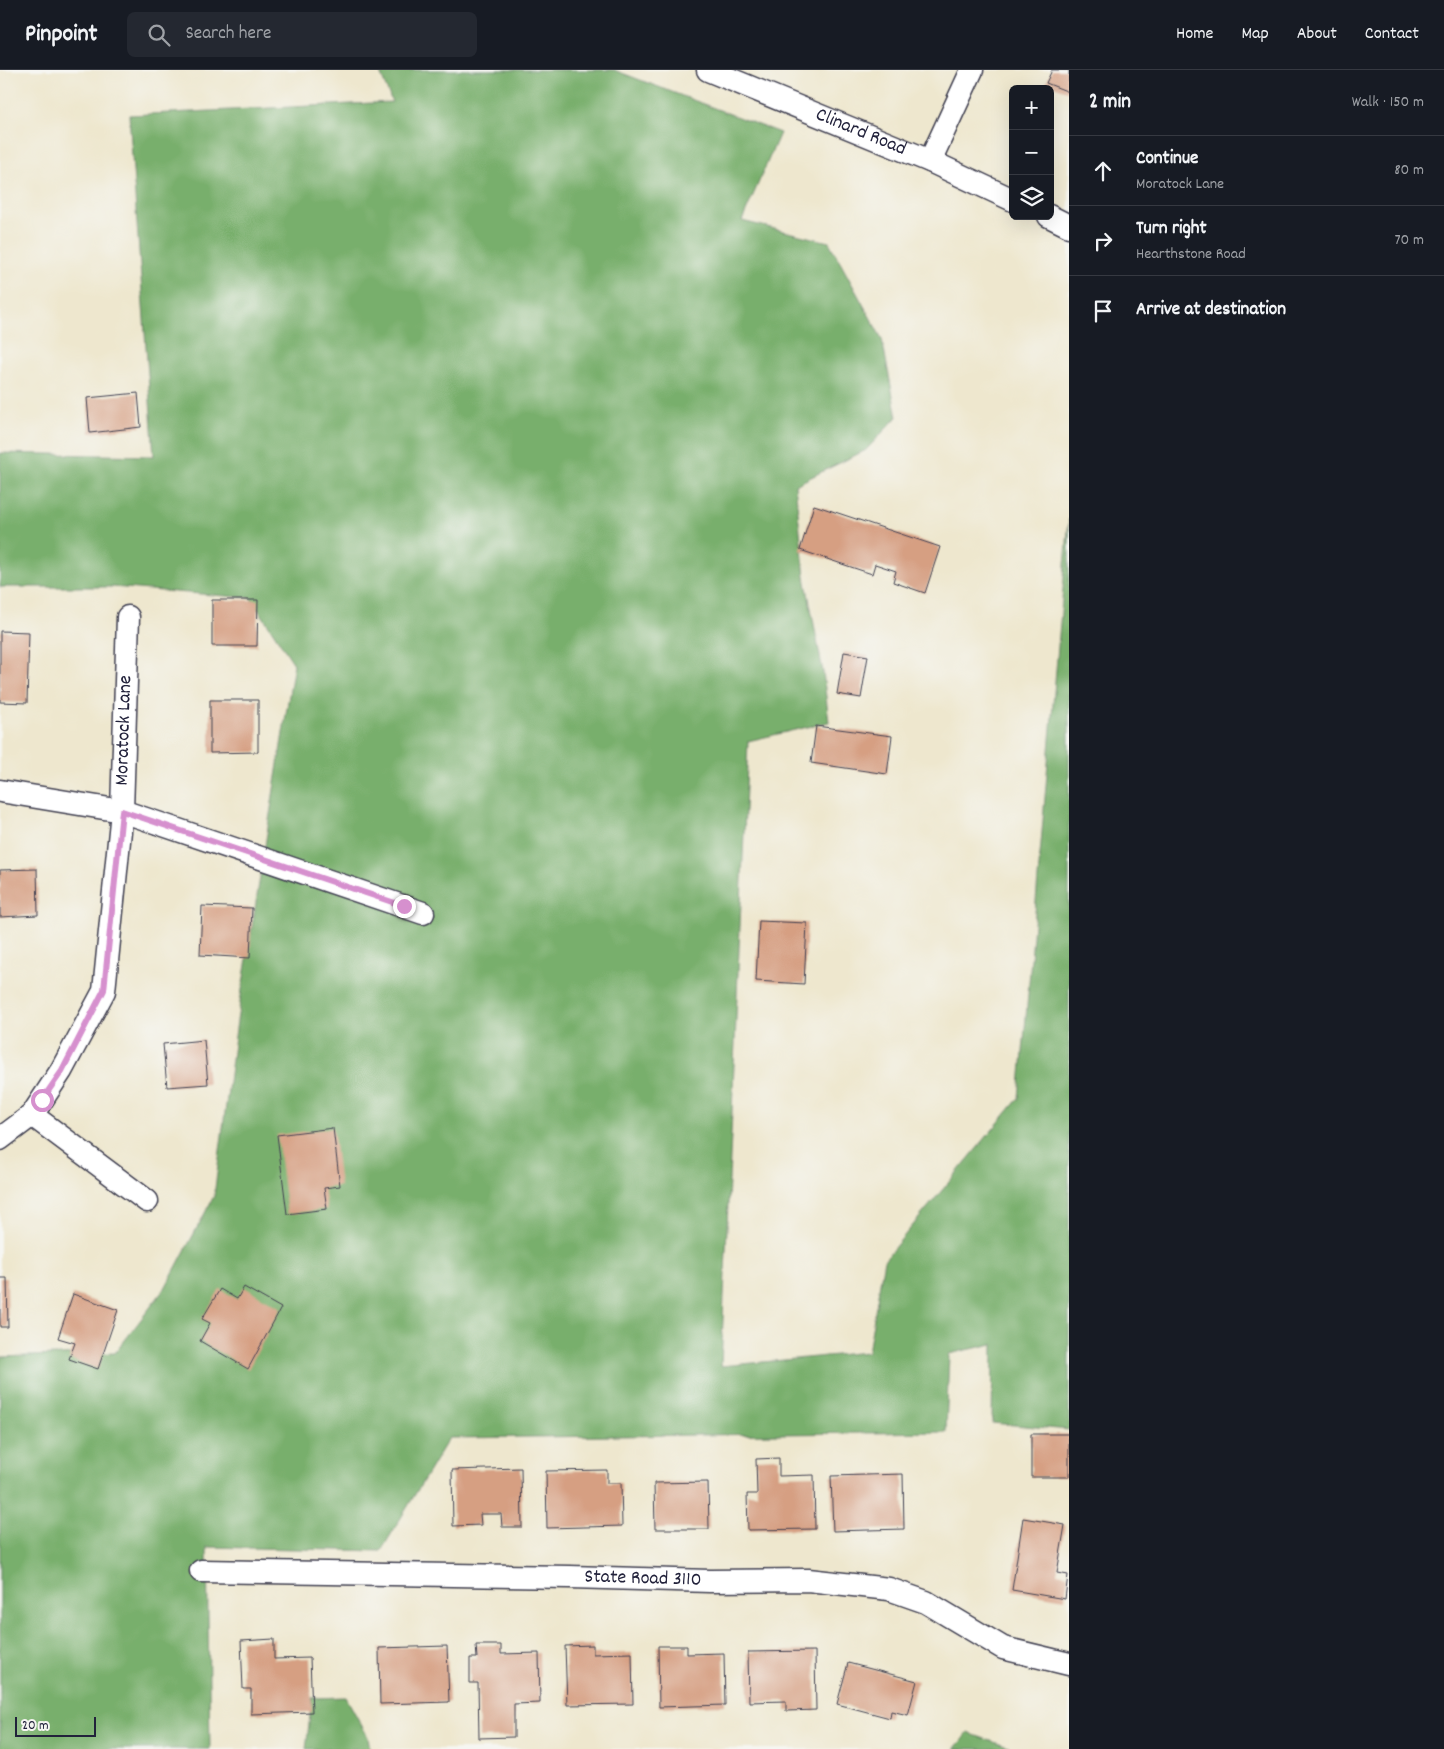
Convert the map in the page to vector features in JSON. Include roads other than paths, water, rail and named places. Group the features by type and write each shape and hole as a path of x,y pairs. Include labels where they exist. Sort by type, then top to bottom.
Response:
{"street":[{"name":"Clinard Road","path":"708,70 930,161 1009,198"},
{"path":"930,161 972,70"},
{"path":"1054,218 1069,226"},
{"name":"Moratock Lane","path":"0,1139 32,1115 62,1071 104,990 122,811 128,617"},
{"path":"0,791 122,811 423,912"},
{"path":"32,1115 147,1201"},
{"name":"State Road 3110","path":"201,1571 817,1581 889,1589 926,1602 1003,1648 1069,1664"}]}
